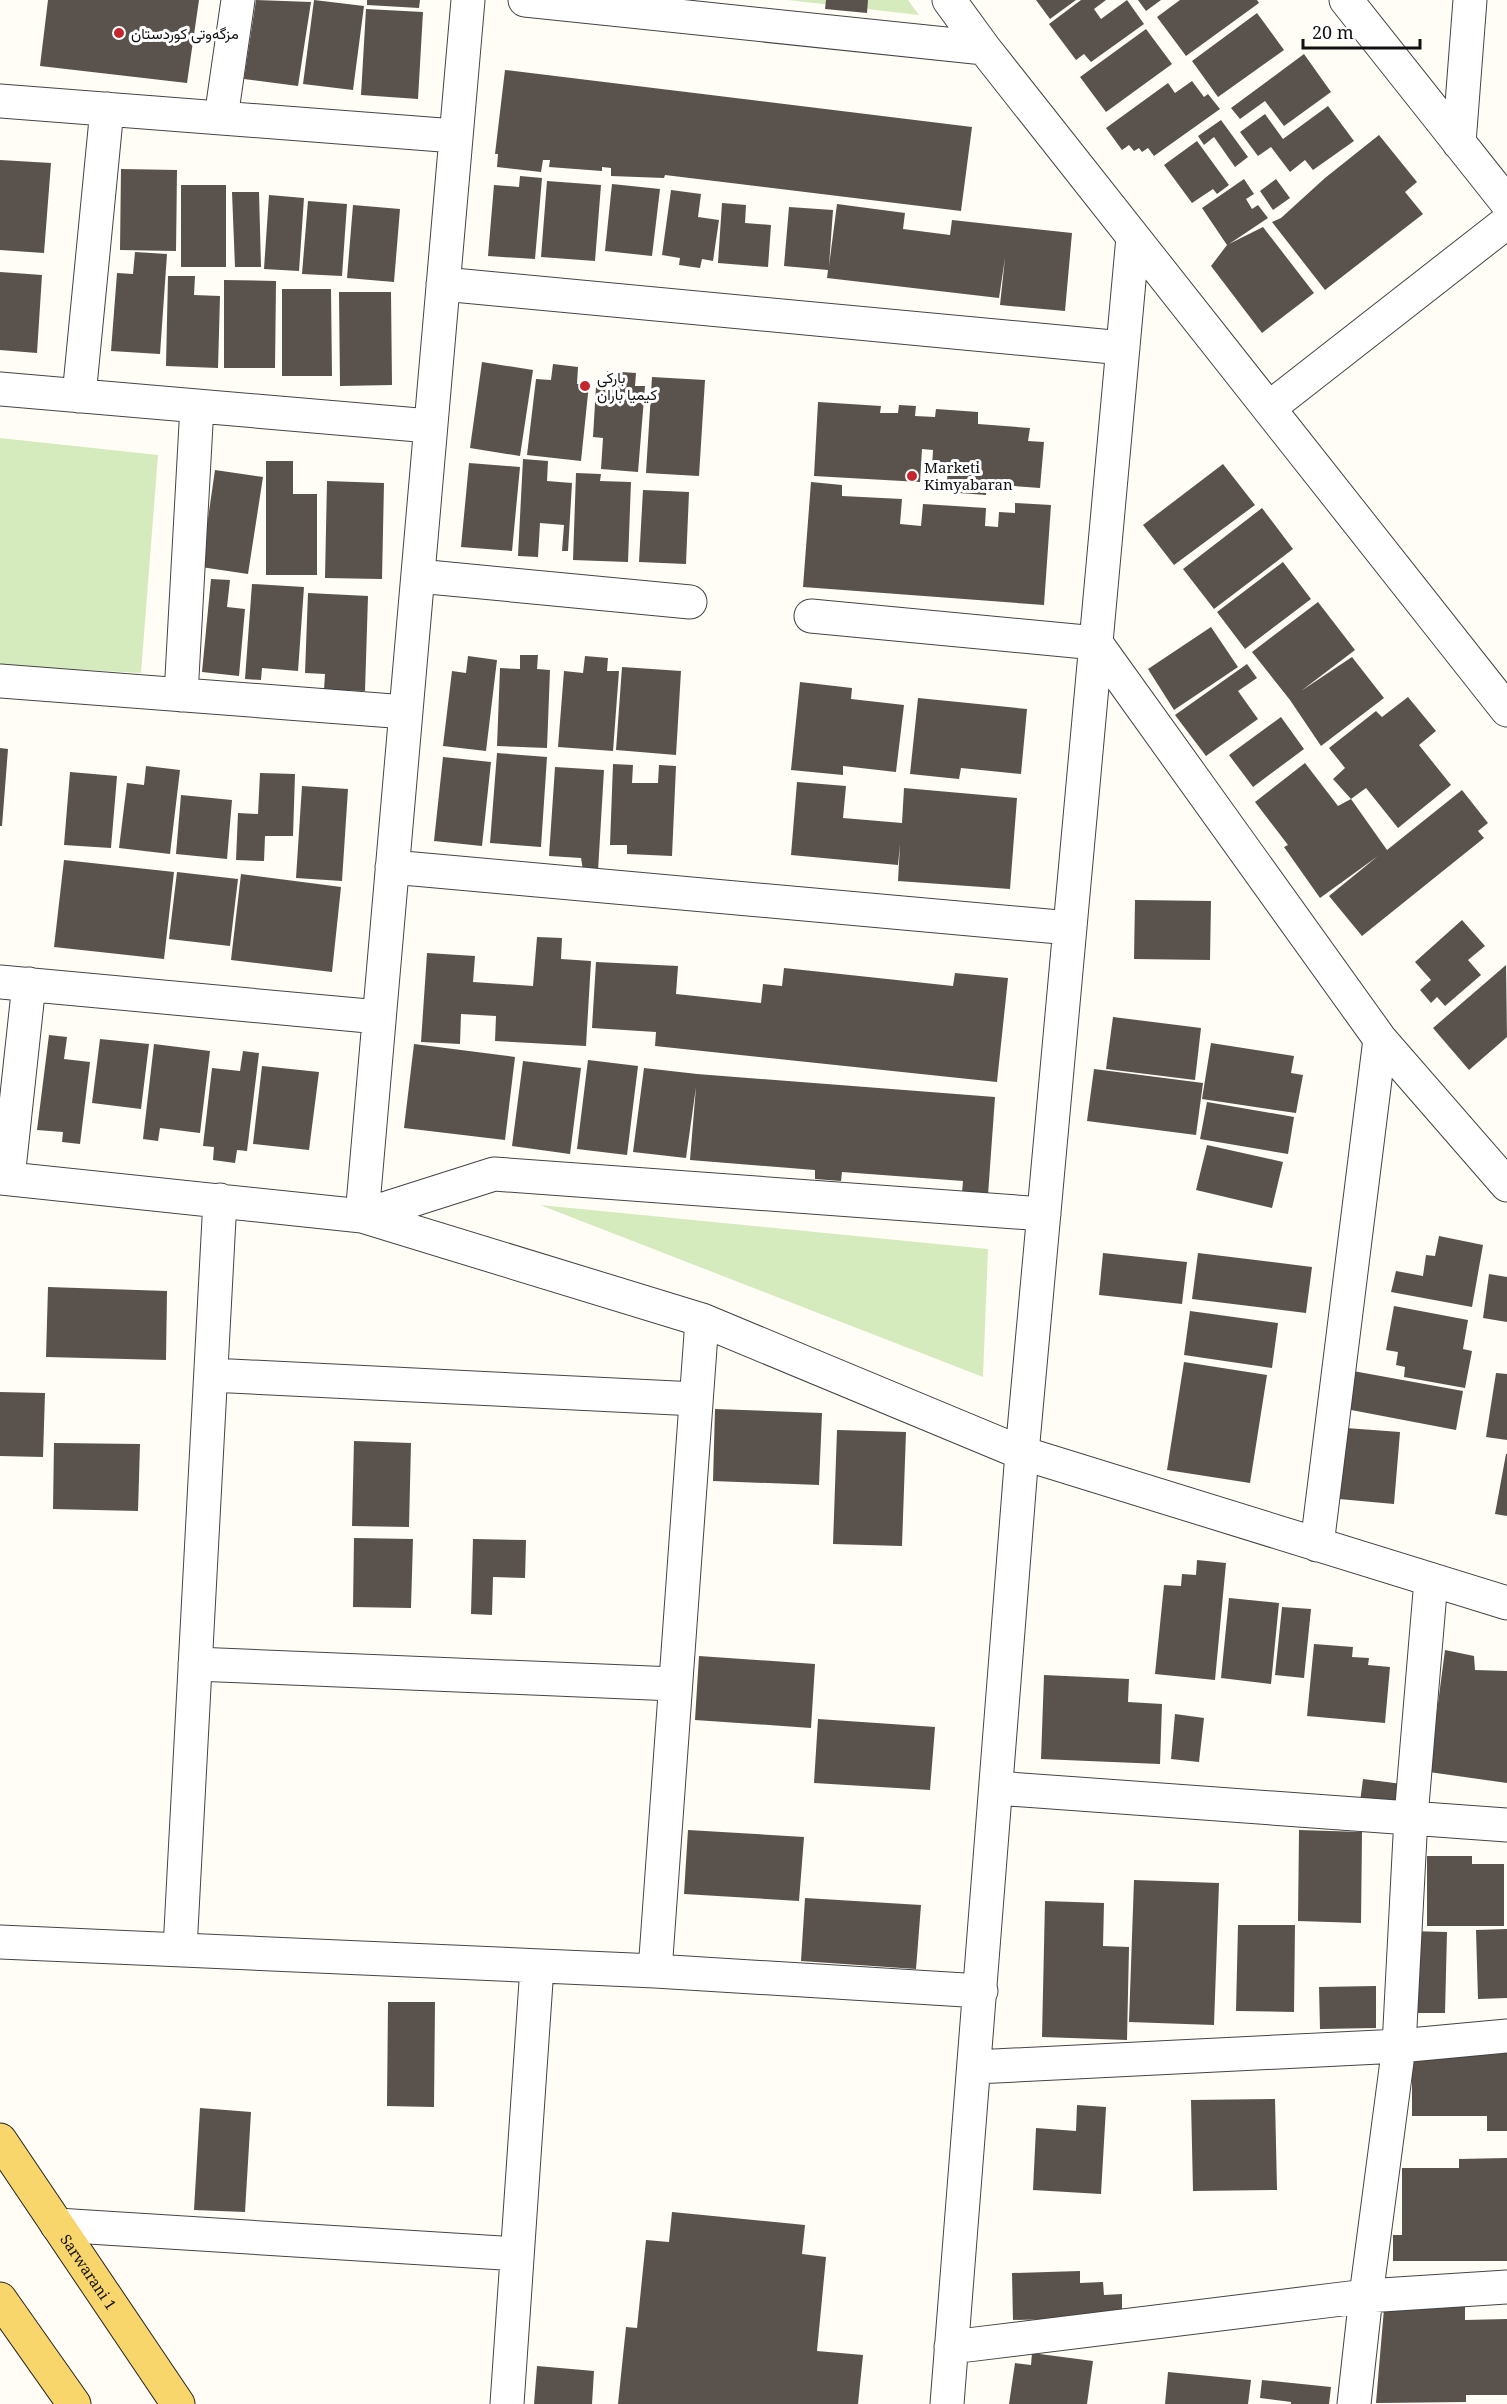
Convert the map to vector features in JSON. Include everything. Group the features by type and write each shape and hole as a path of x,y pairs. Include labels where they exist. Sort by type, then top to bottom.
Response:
{"main road":[{"name":"Sarwarani 1","path":"0,2140 178,2404"},
{"path":"0,2300 74,2404"}],"street":[{"path":"221,118 238,0"},
{"path":"362,1216 468,0"},
{"path":"525,0 984,48"},
{"path":"949,0 984,48 1507,710"},
{"path":"1346,0 1507,203"},
{"path":"1459,143 1470,0"},
{"path":"0,101 455,136"},
{"path":"78,396 107,109"},
{"path":"1269,408 1507,222"},
{"path":"947,2404 1022,1453 1133,237"},
{"path":"443,284 1123,348"},
{"path":"0,389 430,426"},
{"path":"182,695 197,406"},
{"path":"418,576 690,602"},
{"path":"811,616 1096,643 1380,1039 1507,1185"},
{"path":"0,681 406,712"},
{"path":"392,867 1070,928"},
{"path":"380,1017 14,983 4,1178 362,1216 702,1320 1022,1453 1507,1603"},
{"path":"1317,1545 1380,1039"},
{"path":"362,1216 494,1174 1044,1214"},
{"path":"180,1949 220,1200"},
{"path":"655,1971 702,1320"},
{"path":"211,1375 696,1399"},
{"path":"1354,2404 1366,2296 1400,2046 1411,1817 1431,1580"},
{"path":"195,1664 674,1684"},
{"path":"996,1788 1507,1825"},
{"path":"0,1942 655,1971 981,1991"},
{"path":"507,2404 537,1967"},
{"path":"975,2067 1400,2046 1507,2036"},
{"path":"57,2225 517,2254"},
{"path":"951,2347 1366,2296 1507,2287"}],"green space":[{"path":"788,0 908,0 919,15"},
{"path":"0,438 158,455 141,673 0,665"},
{"path":"540,1205 988,1249 983,1377"}],"building":[{"name":"مزگەوتی کوردستان","path":"48,0 199,0 187,83 40,66"},
{"path":"256,0 311,2 298,86 244,79"},
{"path":"314,0 364,6 353,90 303,84"},
{"path":"367,0 420,0 419,8 367,5"},
{"path":"826,0 868,0 867,13 825,9"},
{"path":"1036,0 1076,0 1050,19"},
{"path":"1081,0 1106,0 1094,9 1101,19 1127,0 1144,24 1091,62 1084,54 1076,60 1049,24"},
{"path":"1138,0 1161,0 1146,11"},
{"path":"1180,0 1257,0 1259,3 1186,56 1157,17"},
{"path":"366,9 423,12 418,99 361,95"},
{"path":"1257,13 1284,50 1218,97 1192,61"},
{"path":"1146,29 1172,64 1106,112 1080,77"},
{"path":"1304,54 1331,92 1284,126 1265,101 1240,119 1231,108"},
{"path":"505,70 972,127 961,211 665,175 664,178 611,176 611,168 602,167 602,171 549,167 550,160 543,160 541,172 497,167 498,154 495,154"},
{"path":"1192,81 1204,97 1208,94 1220,109 1154,156 1148,148 1142,152 1139,148 1134,151 1129,145 1122,150 1106,128 1168,83 1175,93"},
{"path":"1328,106 1354,141 1313,170 1305,160 1290,172 1271,147 1258,156 1240,132 1265,114 1283,139"},
{"path":"1221,120 1248,157 1235,167 1214,137 1204,145 1198,136"},
{"path":"1379,135 1417,182 1405,192 1423,214 1325,290 1272,222 1281,218 1325,178"},
{"path":"1197,141 1229,185 1217,194 1213,189 1192,203 1164,165"},
{"path":"0,160 51,163 44,253 0,250"},
{"path":"121,169 177,170 176,251 120,250"},
{"path":"520,176 542,178 535,259 488,256 494,185 519,187"},
{"path":"1244,179 1254,194 1246,199 1252,209 1258,205 1268,218 1229,244 1263,227 1314,293 1262,333 1211,266 1227,245 1202,208"},
{"path":"1276,179 1290,198 1273,210 1260,191"},
{"path":"547,181 601,185 595,261 541,257"},
{"path":"612,184 660,189 652,256 605,251"},
{"path":"181,185 226,185 226,267 181,267"},
{"path":"671,190 701,194 698,217 719,220 713,261 702,259 700,268 679,265 680,258 662,255"},
{"path":"232,192 259,192 261,267 235,267"},
{"path":"269,195 304,198 299,271 264,269"},
{"path":"308,201 347,204 342,276 302,274"},
{"path":"722,203 746,205 745,223 771,225 768,267 718,263"},
{"path":"837,204 905,213 903,229 950,235 952,220 1072,233 1065,311 1000,305 1005,258 999,298 827,278 828,270 784,266 789,207 833,210 829,266"},
{"path":"353,205 400,209 394,282 347,278"},
{"path":"135,252 167,254 160,354 111,351 117,273 133,274"},
{"path":"0,272 42,275 37,353 0,350"},
{"path":"168,276 195,276 194,295 220,296 218,368 166,366"},
{"path":"224,280 276,281 275,368 224,368"},
{"path":"282,289 331,289 332,376 282,376"},
{"path":"339,292 391,292 392,385 340,386"},
{"path":"482,362 533,370 520,456 470,448"},
{"path":"553,364 578,367 577,384 589,384 581,461 527,455 536,379 551,380"},
{"path":"607,371 636,373 635,386 645,386 638,472 601,469 603,438 593,437 596,387 606,388"},
{"path":"652,377 705,380 699,476 646,473"},
{"path":"818,402 881,406 880,413 898,413 899,405 916,406 915,416 935,417 936,409 978,412 978,424 1030,428 1028,441 1044,442 1040,488 987,484 986,495 946,492 948,468 932,467 933,450 922,449 920,482 814,476"},
{"path":"523,459 548,461 547,481 572,483 568,551 562,551 564,525 540,523 538,557 518,556"},
{"path":"266,461 293,461 293,494 317,494 317,575 266,575"},
{"path":"469,463 520,467 512,551 461,547"},
{"path":"1223,464 1255,505 1174,565 1143,525"},
{"path":"215,470 263,477 248,574 201,567"},
{"path":"576,473 601,474 600,481 631,482 628,562 573,560"},
{"path":"327,481 384,483 382,579 325,578"},
{"path":"811,482 842,485 842,496 902,499 900,524 921,526 923,504 986,508 985,526 998,527 999,512 1015,513 1015,503 1051,505 1044,605 803,587"},
{"path":"643,490 689,492 686,564 639,562"},
{"path":"1262,508 1293,549 1214,609 1183,569"},
{"path":"1283,562 1311,599 1245,649 1217,612"},
{"path":"211,579 230,580 227,607 245,609 239,676 202,672"},
{"path":"252,584 304,587 298,671 262,668 261,680 245,679"},
{"path":"308,593 368,596 365,691 324,690 325,674 305,673"},
{"path":"1318,602 1355,650 1301,691 1352,657 1384,698 1321,746 1290,700 1252,652"},
{"path":"1211,627 1238,667 1174,710 1148,669"},
{"path":"520,655 538,655 537,669 550,670 547,748 497,746 500,668 520,669"},
{"path":"468,656 497,660 486,751 443,746 452,671 466,673"},
{"path":"585,656 608,658 607,671 619,671 613,751 558,747 564,671 583,673"},
{"path":"1247,664 1257,678 1238,691 1258,719 1206,756 1175,715"},
{"path":"622,667 681,671 676,755 616,750"},
{"path":"800,682 852,688 851,699 904,705 896,772 843,766 843,775 791,770"},
{"path":"1408,697 1436,731 1419,745 1451,785 1398,828 1366,788 1351,799 1333,779 1345,768 1329,748 1376,711 1382,717"},
{"path":"918,698 1027,709 1021,774 961,768 959,779 910,774"},
{"path":"1281,717 1304,749 1253,787 1229,755"},
{"path":"0,748 8,749 2,826 0,826"},
{"path":"497,753 547,757 541,847 490,843"},
{"path":"443,757 491,762 482,846 434,841"},
{"path":"1305,763 1338,806 1351,799 1387,850 1462,790 1488,823 1478,831 1484,838 1362,936 1329,896 1378,856 1320,898 1284,847 1288,845 1255,802"},
{"path":"613,764 633,765 632,783 658,783 659,765 676,766 672,856 627,854 627,845 610,845"},
{"path":"146,766 180,770 170,854 119,848 127,783 144,785"},
{"path":"555,767 604,770 598,871 583,870 581,858 549,856"},
{"path":"70,772 117,776 111,848 64,845"},
{"path":"260,773 295,774 293,836 265,836 264,861 236,860 238,813 258,814"},
{"path":"797,782 846,786 843,818 902,823 904,788 1017,798 1010,889 898,881 900,844 898,865 791,855"},
{"path":"302,786 348,789 342,881 296,878"},
{"path":"181,795 232,800 227,859 176,854"},
{"path":"64,860 174,872 164,959 54,947"},
{"path":"177,872 238,879 230,946 169,939"},
{"path":"241,874 341,887 332,972 231,960"},
{"path":"1135,900 1211,901 1210,960 1134,959"},
{"path":"1462,920 1485,946 1468,960 1481,975 1445,1006 1437,997 1431,1003 1420,990 1431,980 1415,962"},
{"path":"537,937 562,938 561,959 591,961 586,1046 495,1041 496,1016 461,1014 460,1044 421,1042 427,953 475,956 473,982 533,986"},
{"path":"596,962 678,966 676,994 761,1003 763,984 782,986 784,968 953,986 955,973 1008,978 997,1082 655,1046 656,1032 592,1028"},
{"path":"1506,965 1507,1037 1469,1070 1433,1028"},
{"path":"1113,1017 1201,1028 1195,1080 1106,1069"},
{"path":"49,1035 67,1037 64,1059 90,1062 80,1144 62,1142 63,1132 37,1130"},
{"path":"100,1039 149,1044 141,1109 92,1103"},
{"path":"1211,1043 1294,1056 1291,1073 1303,1075 1296,1113 1202,1099"},
{"path":"154,1044 210,1051 200,1133 160,1128 158,1141 143,1139"},
{"path":"414,1044 515,1057 505,1140 404,1128"},
{"path":"243,1051 259,1053 247,1151 237,1150 235,1163 213,1160 214,1147 203,1146 212,1068 240,1071"},
{"path":"588,1060 638,1066 627,1155 577,1149"},
{"path":"523,1061 581,1068 570,1154 512,1146"},
{"path":"262,1066 319,1072 309,1150 253,1144"},
{"path":"644,1068 995,1097 988,1195 962,1193 963,1181 842,1172 841,1181 815,1179 815,1170 690,1160 696,1087 686,1158 633,1152"},
{"path":"1094,1069 1203,1083 1196,1135 1087,1121"},
{"path":"1207,1102 1294,1117 1288,1154 1200,1139"},
{"path":"1207,1145 1283,1162 1272,1208 1196,1190"},
{"path":"1439,1236 1483,1245 1472,1307 1391,1292 1396,1271 1423,1276 1426,1255 1435,1256"},
{"path":"1103,1253 1187,1262 1182,1304 1099,1295"},
{"path":"1198,1253 1312,1267 1306,1313 1192,1299"},
{"path":"1489,1274 1507,1277 1507,1322 1483,1318"},
{"path":"48,1287 167,1291 166,1360 46,1357"},
{"path":"1394,1306 1468,1320 1463,1349 1472,1351 1465,1388 1404,1377 1405,1367 1396,1365 1398,1352 1386,1350"},
{"path":"1190,1311 1278,1323 1272,1368 1184,1355"},
{"path":"1184,1362 1267,1375 1250,1483 1167,1470"},
{"path":"1353,1371 1463,1391 1456,1430 1346,1409"},
{"path":"1496,1373 1507,1374 1507,1440 1486,1437"},
{"path":"0,1392 45,1393 43,1457 0,1456"},
{"path":"715,1409 822,1413 819,1485 713,1481"},
{"path":"1346,1428 1400,1432 1394,1504 1339,1499"},
{"path":"837,1430 906,1432 902,1546 833,1544"},
{"path":"354,1441 411,1443 409,1527 352,1526"},
{"path":"54,1443 140,1444 138,1511 53,1509"},
{"path":"1507,1454 1507,1516 1495,1514"},
{"path":"354,1538 413,1539 411,1608 353,1607"},
{"path":"473,1539 526,1540 525,1578 493,1577 492,1615 471,1614"},
{"path":"1197,1560 1226,1563 1215,1680 1155,1674 1164,1585 1181,1586 1182,1574 1196,1575"},
{"path":"1229,1598 1279,1603 1271,1684 1221,1678"},
{"path":"1282,1607 1311,1609 1304,1678 1275,1675"},
{"path":"1314,1644 1353,1647 1352,1657 1369,1658 1368,1665 1390,1667 1385,1723 1307,1716"},
{"path":"1445,1650 1474,1656 1475,1670 1507,1671 1507,1783 1429,1772"},
{"path":"699,1656 815,1664 811,1728 695,1720"},
{"path":"1044,1675 1129,1679 1128,1702 1162,1704 1160,1764 1041,1759"},
{"path":"1175,1714 1204,1718 1199,1762 1171,1759"},
{"path":"818,1719 935,1727 930,1790 814,1783"},
{"path":"1363,1779 1402,1784 1399,1806 1360,1802"},
{"path":"688,1830 804,1837 799,1901 684,1894"},
{"path":"1299,1830 1362,1832 1361,1923 1298,1921"},
{"path":"1427,1856 1472,1856 1472,1864 1504,1864 1504,1926 1427,1926"},
{"path":"1134,1880 1219,1883 1214,2025 1129,2022"},
{"path":"805,1898 921,1905 916,1969 801,1961"},
{"path":"1045,1901 1104,1903 1103,1946 1129,1947 1127,2040 1042,2037"},
{"path":"1238,1925 1295,1925 1294,2012 1236,2011"},
{"path":"1507,1929 1507,1998 1478,1999 1476,1930"},
{"path":"1408,1931 1447,1932 1445,2013 1407,2013"},
{"path":"1376,1986 1376,2028 1320,2029 1319,1987"},
{"path":"388,2002 435,2002 434,2107 387,2106"},
{"path":"1412,2053 1507,2053 1507,2131 1487,2131 1487,2116 1412,2116"},
{"path":"1275,2099 1277,2190 1193,2191 1191,2100"},
{"path":"1077,2105 1106,2107 1101,2194 1033,2190 1036,2128 1076,2131"},
{"path":"200,2108 251,2112 245,2212 194,2210"},
{"path":"1507,2158 1507,2261 1393,2261 1393,2235 1402,2235 1402,2168 1459,2168 1459,2159"},
{"path":"672,2212 805,2225 802,2254 826,2257 817,2351 863,2355 858,2404 618,2404 626,2327 637,2328 646,2240 669,2242"},
{"path":"1080,2271 1080,2283 1103,2282 1104,2295 1122,2294 1122,2317 1013,2320 1012,2273"},
{"path":"1465,2296 1465,2320 1507,2319 1507,2395 1466,2395 1466,2402 1376,2403 1385,2297"},
{"path":"1032,2353 1093,2361 1087,2404 1009,2404 1015,2363 1031,2365"},
{"path":"537,2366 594,2371 592,2404 534,2404"},
{"path":"1168,2372 1251,2380 1248,2404 1165,2404"},
{"path":"1262,2380 1331,2387 1329,2404 1291,2404 1291,2402 1260,2398"}],"place":[{"name":"مزگەوتی کوردستان","path":"119,33"},
{"name":"باركى كيميا باران","path":"585,386"},
{"name":"Marketi Kimyabaran","path":"912,476"}]}
